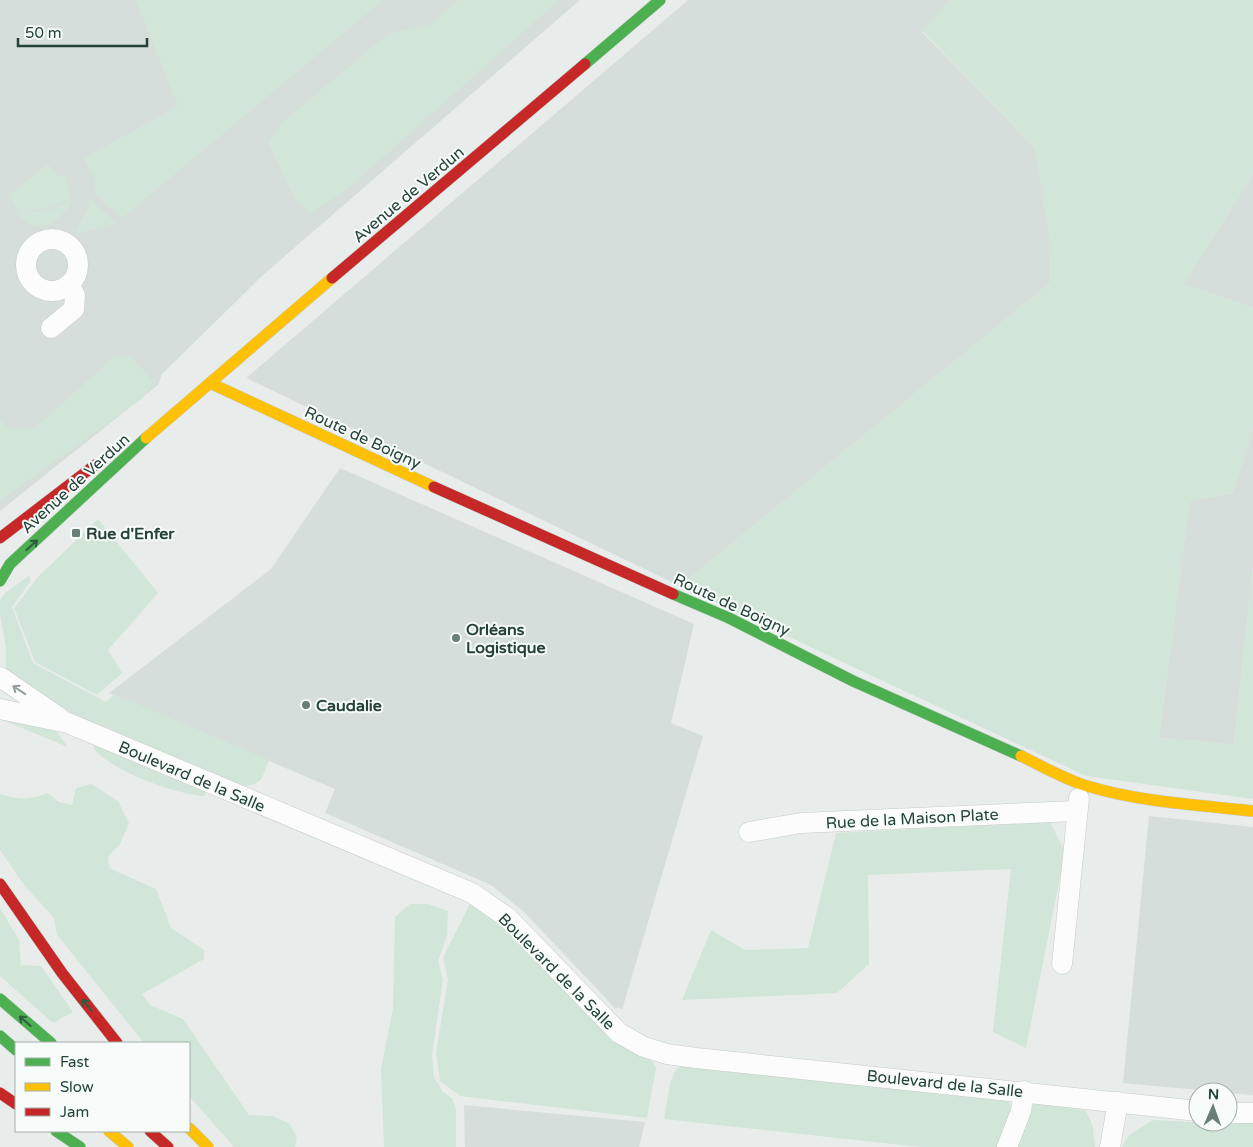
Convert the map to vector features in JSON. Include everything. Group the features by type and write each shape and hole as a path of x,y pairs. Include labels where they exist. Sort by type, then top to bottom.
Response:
{"main road":[{"name":"Avenue de Verdun","path":"0,582 10,564 175,412 660,0"},
{"name":"Route de Boigny","path":"210,383 551,541 729,618 853,681 1084,785 1167,803 1253,811"},
{"name":"Avenue de Verdun","path":"126,441 175,412"},
{"name":"Avenue de Verdun","path":"0,538 102,459"},
{"path":"0,884 62,973 117,1042"},
{"path":"0,999 50,1042"},
{"path":"0,1036 15,1049"},
{"path":"0,1093 15,1103"},
{"path":"190,1129 208,1147"},
{"path":"58,1132 80,1147"},
{"path":"110,1132 128,1147"},
{"path":"151,1132 168,1147"}],"street":[{"path":"51,328 74,309 75,295 68,285"},
{"name":"Boulevard de la Salle","path":"0,677 68,723"},
{"name":"Boulevard de la Salle","path":"0,709 68,723 472,892 508,918 619,1033 644,1047 667,1054 696,1058 1024,1091 1188,1110"},
{"path":"1062,964 1076,848 1076,811 1084,785"},
{"name":"Rue de la Maison Plate","path":"749,832 801,823 1076,811"},
{"path":"1007,1147 1021,1111 1024,1091"},
{"path":"1110,1147 1118,1102"},
{"path":"1238,1113 1253,1113"}],"shaded area":[{"path":"0,0 580,0 262,276 162,374 158,385 0,511"},
{"path":"688,0 951,0 922,32 1035,147 1051,246 1050,283 680,586 246,378"},
{"path":"1253,174 1253,308 1183,284"},
{"path":"1253,429 1253,567 1234,745 1159,738 1189,501 1232,493"},
{"path":"340,468 694,624 671,723 703,736 622,1010 619,1007 616,1009 524,912 491,885 325,813 335,789 109,693 271,569"},
{"path":"1149,816 1253,827 1253,1095 1238,1094 1238,1082 1188,1082 1188,1089 1123,1083"},
{"path":"464,1105 645,1122 639,1147 465,1147"}],"green space":[{"path":"136,0 383,0 122,218 95,194 94,177 84,159 79,161 178,106"},
{"path":"459,0 559,0 346,190 311,213 295,199 268,142 283,122 388,34 429,25"},
{"path":"951,0 1253,0 1253,174 1183,284 1253,308 1253,429 1232,493 1189,501 1159,738 1234,745 1253,567 1253,799 1086,776 680,586 1050,283 1051,246 1035,147 922,31"},
{"path":"48,164 57,175 66,177 70,198 47,208 23,210 34,212 47,210 69,201 70,204 58,219 43,226 36,226 21,218 15,209 20,209 16,208 9,196"},
{"path":"89,198 116,223 76,234 76,230 88,208"},
{"path":"129,355 154,382 141,399 0,501 0,419 9,429 36,427 115,356"},
{"path":"98,519 158,593 108,650 122,673 97,695 35,662 14,608 37,578"},
{"path":"30,575 30,582 12,607 33,663 106,702 114,694 269,760 263,777 253,785 240,786 64,710 6,673 6,647 0,615 0,600 6,592"},
{"path":"0,719 56,731 68,747"},
{"path":"94,741 205,788 205,796 178,791 129,773 103,757 94,749"},
{"path":"91,784 118,801 129,823 120,844 108,856 109,868 156,889 171,928 204,950 204,959 142,994 150,1005 183,1019 249,1115 273,1116 290,1124 297,1138 295,1147 234,1147 190,1097 190,1042 143,1042 57,935 54,918 24,885 0,850 0,794 24,798 48,793 59,802 72,805 76,788"},
{"path":"1050,822 1065,852 1026,1048 993,1032 1011,869 868,875 869,964 837,993 682,1000 711,930 745,950 808,948 836,833"},
{"path":"471,902 497,921 607,1032 652,1061 656,1068 647,1118 460,1096 440,1081 436,1053 448,979 443,957"},
{"path":"410,904 428,904 448,911 447,936 438,961 443,980 432,1055 434,1077 443,1092 452,1098 456,1109 456,1147 384,1147 381,1069 393,1008 395,917"},
{"path":"0,908 19,940 21,965 41,966 73,1012 53,1023 0,976"},
{"path":"683,1066 1002,1098 1010,1103 1011,1115 997,1147 920,1147 664,1119 670,1083 676,1069"},
{"path":"1039,1102 1086,1111 1093,1127 1095,1147 1017,1147 1033,1105"},
{"path":"1153,1120 1188,1122 1188,1132 1238,1132 1238,1123 1253,1121 1253,1147 1122,1147 1128,1136"}],"traffic: fast":[{"path":"585,64 660,0"},
{"path":"0,581 10,564 146,438"},
{"path":"673,594 729,618 853,681 1021,756"},
{"path":"0,999 50,1042"},
{"path":"0,1036 15,1049"},
{"path":"58,1132 80,1147"}],"traffic: slow":[{"path":"146,438 332,278"},
{"path":"210,383 434,487"},
{"path":"1021,756 1070,780 1128,796 1253,811"},
{"path":"190,1129 208,1147"},
{"path":"110,1132 128,1147"}],"traffic: jam":[{"path":"332,278 585,64"},
{"path":"0,538 95,465"},
{"path":"434,487 673,594"},
{"path":"0,884 62,973 116,1042"},
{"path":"0,1093 15,1103"},
{"path":"151,1132 168,1147"}],"place":[{"name":"Rue d'Enfer","path":"76,533"},
{"name":"Orléans Logistique","path":"456,638"},
{"name":"Caudalie","path":"306,705"}]}
